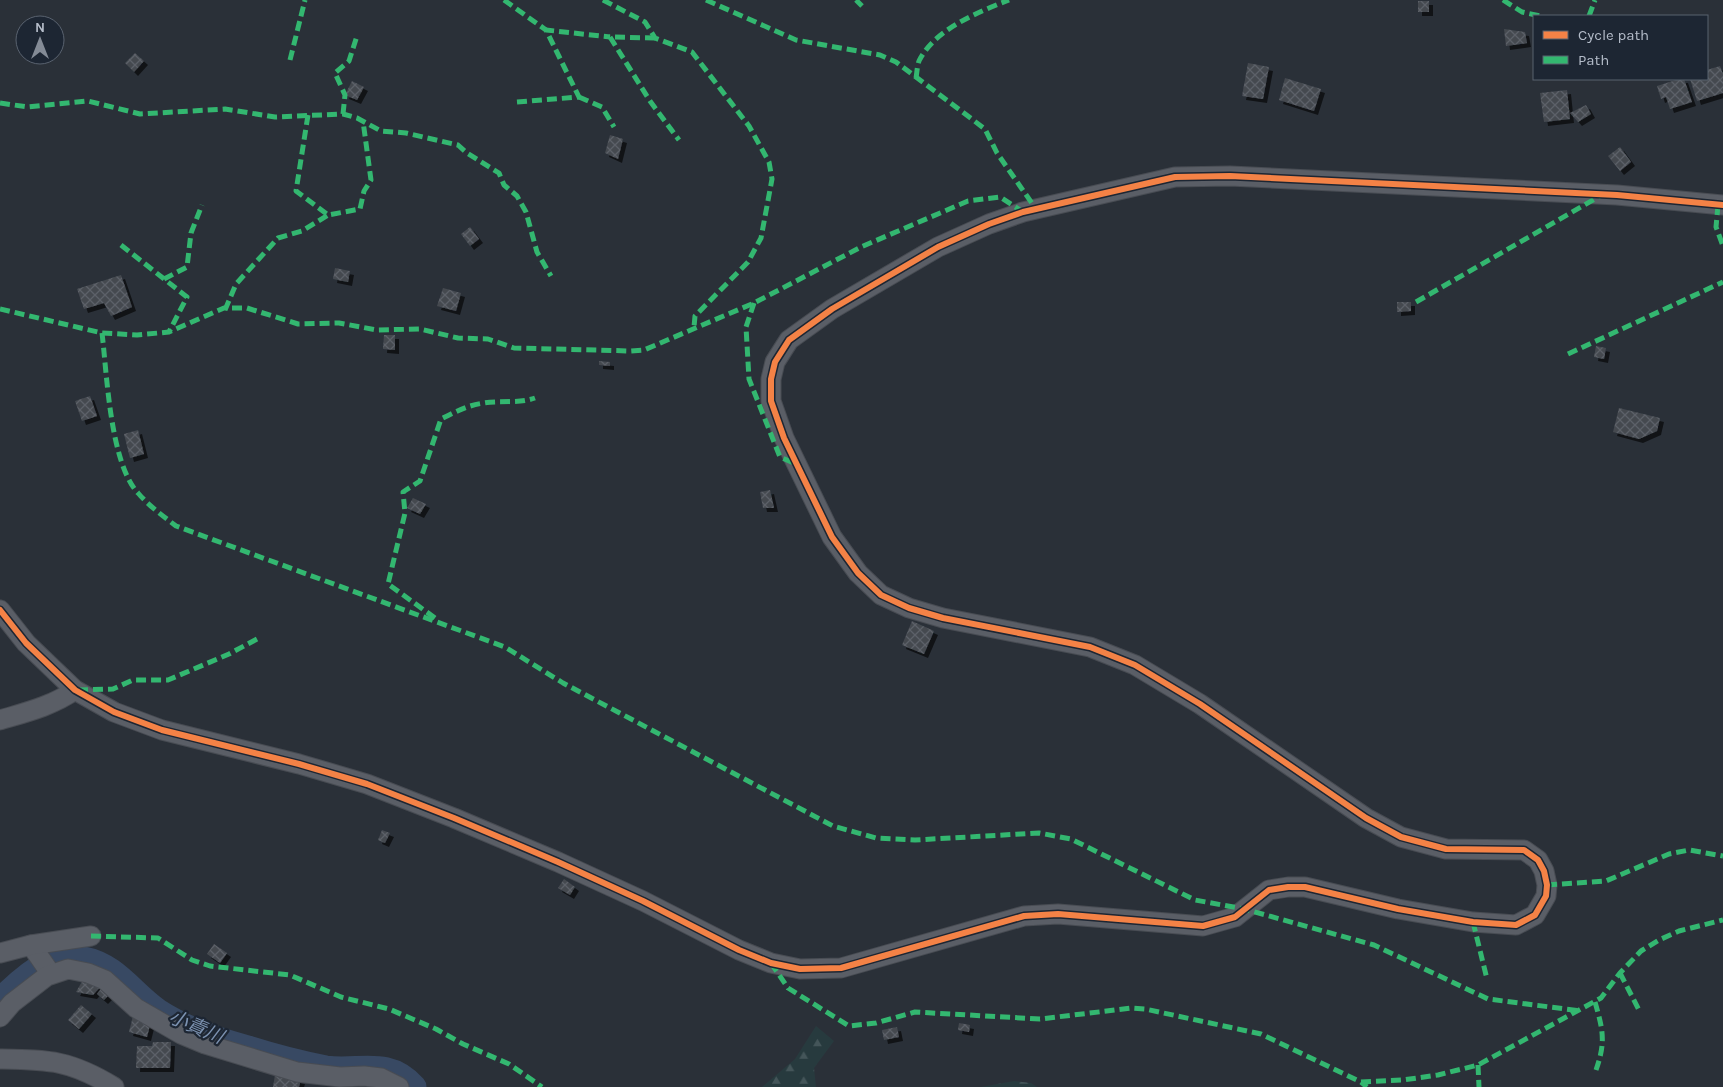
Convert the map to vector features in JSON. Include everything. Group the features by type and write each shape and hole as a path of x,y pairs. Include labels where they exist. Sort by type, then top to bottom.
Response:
{"street":[{"path":"0,610 26,643 75,690 114,712 162,730 299,764 367,784 454,818 609,885 739,950 771,963 800,969 841,968 1024,916 1058,914 1203,926 1235,917 1269,890 1288,886 1305,887 1398,909 1473,922 1516,925 1535,915 1546,896 1547,890 1544,871 1538,860 1524,850 1446,849 1401,837 1366,818 1200,704 1135,665 1090,647 943,618 909,608 881,595 858,574 832,537 784,438 771,401 771,379 775,362 789,340 802,329 832,309 938,247 989,224 1023,212 1176,177 1230,176 1564,192 1723,205"},
{"path":"0,720 44,707 60,700 75,690"},
{"path":"0,953 31,945 91,936"},
{"path":"31,945 47,968"},
{"path":"0,1017 47,968 68,969 88,973 105,980 136,1008 181,1034 205,1044 297,1072 340,1077 364,1076 381,1078 399,1087"},
{"path":"0,1059 49,1060 71,1066 114,1087"}],"green space":[{"path":"816,1026 834,1041 814,1068 816,1087 762,1087 795,1059"},
{"path":"1014,1081 1031,1083 1037,1087 981,1087"}],"building":[{"path":"1418,1 1429,1 1429,12 1418,12"},
{"path":"1504,29 1525,32 1527,43 1506,46"},
{"path":"135,53 144,61 134,72 125,63"},
{"path":"1248,63 1269,67 1263,99 1242,96"},
{"path":"1720,66 1723,74 1723,93 1697,101 1690,80 1708,80 1708,70"},
{"path":"1285,78 1321,89 1314,111 1279,100"},
{"path":"1676,80 1684,80 1692,102 1670,109 1666,97 1661,99 1657,86"},
{"path":"352,81 364,87 357,100 345,95"},
{"path":"1567,90 1570,119 1544,122 1540,93"},
{"path":"1586,105 1591,114 1578,122 1570,113"},
{"path":"610,135 623,139 618,159 605,153"},
{"path":"1620,147 1631,162 1620,171 1608,156"},
{"path":"470,227 479,239 470,246 461,234"},
{"path":"335,268 350,271 348,282 333,279"},
{"path":"121,275 132,307 111,316 104,303 84,309 77,289"},
{"path":"443,288 461,293 456,311 437,306"},
{"path":"1397,302 1411,302 1411,311 1397,312"},
{"path":"384,335 395,335 395,350 383,349"},
{"path":"1596,346 1606,348 1604,359 1594,357"},
{"path":"599,361 610,362 610,366 599,365"},
{"path":"90,396 97,416 82,421 75,401"},
{"path":"1619,408 1660,418 1657,431 1639,439 1613,432"},
{"path":"138,430 144,454 130,458 124,434"},
{"path":"770,490 774,508 763,508 760,492"},
{"path":"413,498 426,504 420,514 407,508"},
{"path":"912,621 934,631 924,654 902,645"},
{"path":"382,830 390,833 385,843 378,840"},
{"path":"564,879 575,887 570,895 558,888"},
{"path":"214,944 227,953 220,963 207,954"},
{"path":"84,978 103,984 93,995 76,992"},
{"path":"104,985 112,992 104,1000 97,994"},
{"path":"81,1005 92,1014 79,1029 68,1020"},
{"path":"133,1016 151,1021 147,1037 129,1032"},
{"path":"959,1023 970,1025 969,1032 958,1030"},
{"path":"897,1027 899,1037 884,1040 882,1030"},
{"path":"153,1042 171,1042 170,1068 136,1068 137,1046 152,1046"},
{"path":"275,1075 301,1080 299,1087 273,1087"}],"waterway":[{"name":"小責川","path":"0,1001 24,979 50,961 63,958 84,959 106,967 158,1011 202,1033 267,1054 326,1068 383,1069 394,1072 414,1087"}],"marked path":[{"path":"290,60 305,0"},
{"path":"504,0 546,30"},
{"path":"603,0 645,22 655,38 692,52 749,126 769,162 772,179 761,238 748,262 695,316 694,327"},
{"path":"706,0 796,40 880,55 896,62 985,129 997,153 1036,209"},
{"path":"856,0 862,6"},
{"path":"916,78 920,59 936,39 971,16 1009,0"},
{"path":"1503,0 1522,12 1536,15"},
{"path":"1589,15 1595,0"},
{"path":"517,102 579,97 546,30 610,37"},
{"path":"343,114 345,95 335,73 349,61 357,36"},
{"path":"655,38 610,37 650,101 679,140"},
{"path":"579,97 602,107 614,127"},
{"path":"0,103 28,107 88,101 140,114 225,109 275,117 343,114 357,118 381,131 406,133 458,145 467,153 499,173 504,185 517,196 526,212 537,252 551,276"},
{"path":"308,115 296,191 328,215 360,209 364,191 371,180 363,121"},
{"path":"1416,302 1600,196"},
{"path":"0,309 102,333 137,335 169,332 224,308 247,308 298,324 339,323 377,330 420,329 458,338 488,339 514,348 644,350 754,303 861,247 968,201 1000,197 1023,212"},
{"path":"164,279 187,267 191,233 202,205"},
{"path":"1718,205 1716,227 1723,246"},
{"path":"225,310 236,284 278,238 302,231 328,215"},
{"path":"121,245 187,297 169,332"},
{"path":"1568,354 1723,282"},
{"path":"754,303 746,327 749,379 780,457 796,464"},
{"path":"102,333 111,417 121,461 138,493 151,507 176,526 505,647 563,683 833,826 876,838 915,840 1039,833 1071,839 1195,900 1244,909 1374,945 1488,999 1581,1011"},
{"path":"435,618 388,584 405,513 403,492 420,481 441,419 478,404 522,401 535,398"},
{"path":"78,690 113,689 133,680 168,680 229,654 259,638"},
{"path":"1547,885 1606,881 1669,854 1689,850 1723,856"},
{"path":"1361,1082 1403,1080 1438,1075 1478,1065 1601,998 1620,973 1641,951 1659,940 1679,931 1723,920"},
{"path":"1473,922 1487,979"},
{"path":"91,936 158,938 192,960 210,966 290,975 341,997 389,1009 436,1029 463,1044 509,1064 542,1087"},
{"path":"771,963 788,988 849,1026 876,1023 915,1012 1040,1019 1132,1008 1145,1009 1261,1034 1361,1082 1367,1087"},
{"path":"1620,973 1640,1012"},
{"path":"1595,1002 1602,1036 1601,1052 1596,1070"},
{"path":"1478,1065 1479,1087"}],"cycle path":[{"path":"0,610 26,643 75,690 114,712 162,730 299,764 367,784 558,862 643,901 739,950 771,963 800,969 841,968 1024,916 1058,914 1203,926 1235,917 1269,890 1288,887 1305,887 1398,909 1473,922 1516,925 1535,915 1546,896 1547,885 1544,871 1538,860 1524,850 1446,849 1401,837 1366,818 1200,704 1135,665 1090,647 943,618 909,608 881,595 858,573 832,537 784,438 771,401 771,379 775,362 789,340 832,309 938,247 989,224 1023,212 1175,177 1230,176 1617,195 1723,205"}]}
